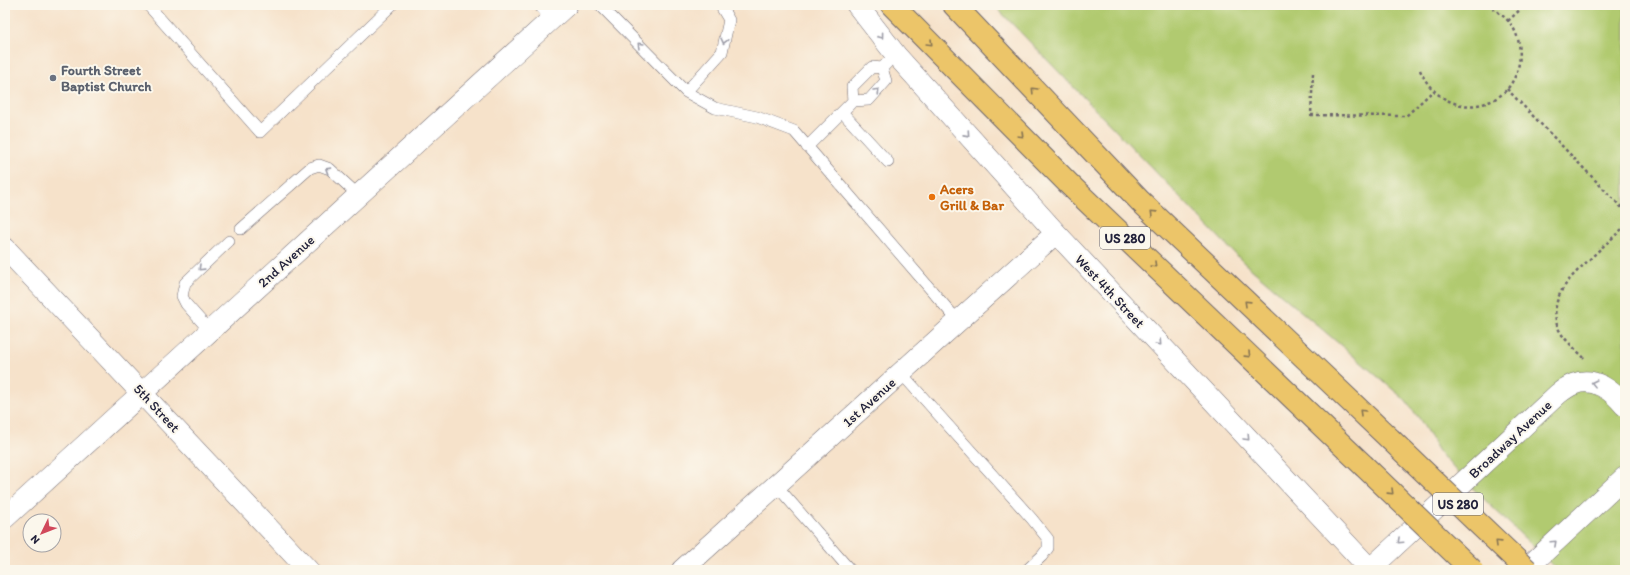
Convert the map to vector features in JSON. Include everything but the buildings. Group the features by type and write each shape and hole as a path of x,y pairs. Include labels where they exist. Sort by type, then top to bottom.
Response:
{"highway":[{"name":"US 280","path":"892,5 1070,185 1472,570"},
{"name":"US 280","path":"954,5 1140,200 1526,570"}],"street":[{"name":"2nd Avenue","path":"5,518 358,195 545,12 567,5"},
{"name":"West 4th Street","path":"857,5 889,61 1056,233 1370,570"},
{"name":"1st Avenue","path":"682,570 1056,233"},
{"name":"5th Street","path":"5,248 308,570"},
{"name":"Broadway Avenue","path":"1370,570 1558,394 1573,384 1581,382 1596,383"},
{"path":"1596,383 1613,393 1625,406"},
{"path":"1526,570 1625,477"}],"lane":[{"path":"148,5 260,132 392,5"},
{"path":"600,5 686,92 715,108 757,117 794,131 958,321"},
{"path":"686,92 722,52 729,20 720,5"},
{"path":"807,147 854,101 868,100 886,81 889,61 872,67 852,87 854,101"},
{"path":"842,112 888,162"},
{"path":"241,229 310,168 319,165 330,169 358,195"},
{"path":"210,330 186,304 182,296 185,283 229,241"},
{"path":"901,373 1032,519 1048,539 1048,548 1027,570"},
{"path":"776,485 850,570"}],"path":[{"path":"1508,21 1525,5"},
{"path":"1420,70 1433,91 1453,103 1465,106 1478,105 1491,101 1502,94 1517,73 1520,60 1520,48 1517,35 1508,21 1502,14 1491,8"},
{"path":"1313,73 1311,115 1406,116 1433,91"},
{"path":"1507,88 1625,211"},
{"path":"1596,383 1590,365 1560,331 1557,325 1556,310 1559,294 1568,280 1625,226"}],"green space":[{"path":"994,5 1625,5 1625,570 1558,570 1465,481 1440,453 1419,418 1404,399 1243,262"}],"place":[{"name":"Fourth Street Baptist Church","path":"53,78"},
{"name":"Acers Grill & Bar","path":"932,197"}]}
